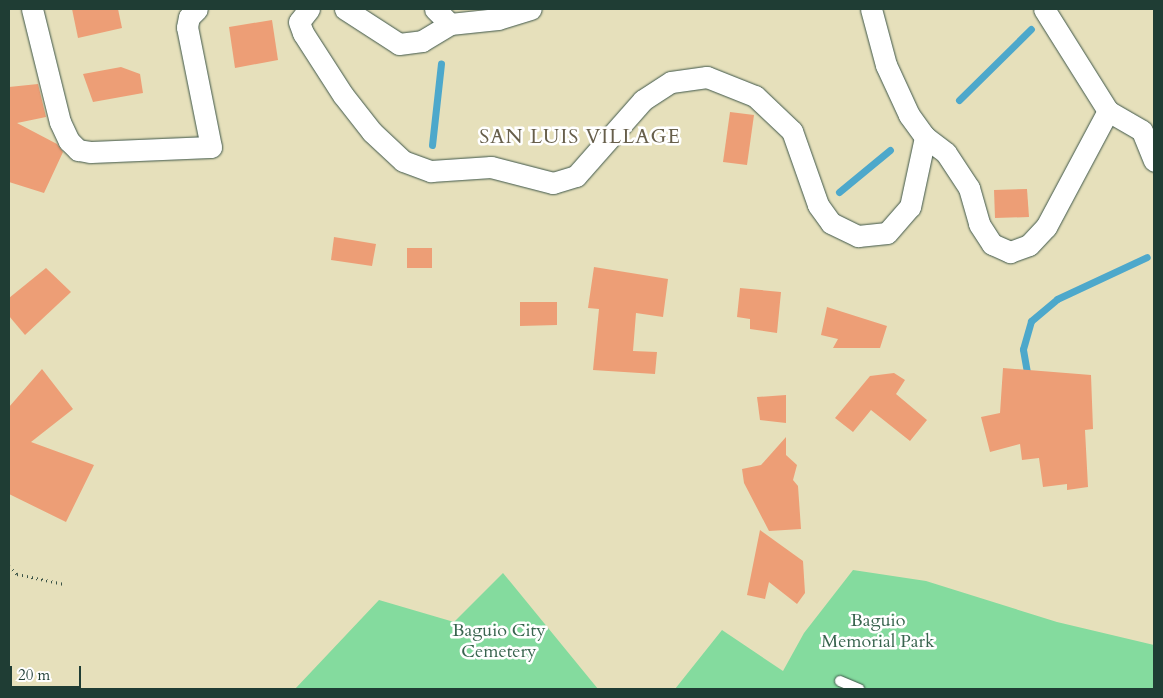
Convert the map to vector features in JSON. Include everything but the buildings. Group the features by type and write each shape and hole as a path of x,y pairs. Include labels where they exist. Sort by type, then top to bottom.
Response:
{"street":[{"path":"32,9 60,122 69,141 78,150 90,152 212,147 187,27 189,17 198,9"},
{"path":"309,9 299,22 303,33 343,95 372,132 404,161 431,171 491,168 553,183 576,176 642,100 671,82 707,77 755,96 792,131 818,206 831,223 858,236 887,233 910,207 925,137"},
{"path":"345,9 399,44 422,41 450,24 498,19 530,9"},
{"path":"435,9 450,24"},
{"path":"871,9 886,65 908,115 925,137 946,153 969,188 979,224 992,244 1010,252 1029,245 1046,227 1108,111"},
{"path":"1044,9 1089,74 1108,111 1142,131 1154,161"}],"lane":[{"path":"840,681 859,689"}],"path":[{"path":"9,566 17,574 64,584"}],"green space":[{"name":"Baguio Memorial Park","path":"853,570 926,581 1057,622 1154,645 1154,689 675,689 722,630 783,671 804,633"},
{"name":"Baguio City Cemetery","path":"503,573 598,689 295,689 379,600 454,622"}],"waterway":[{"path":"959,100 1031,29"},
{"path":"432,145 441,63"},
{"path":"839,192 890,150"},
{"path":"1028,378 1023,349 1031,321 1057,299 1147,257"}],"district":[{"name":"SAN LUIS VILLAGE","path":"580,136"}]}
